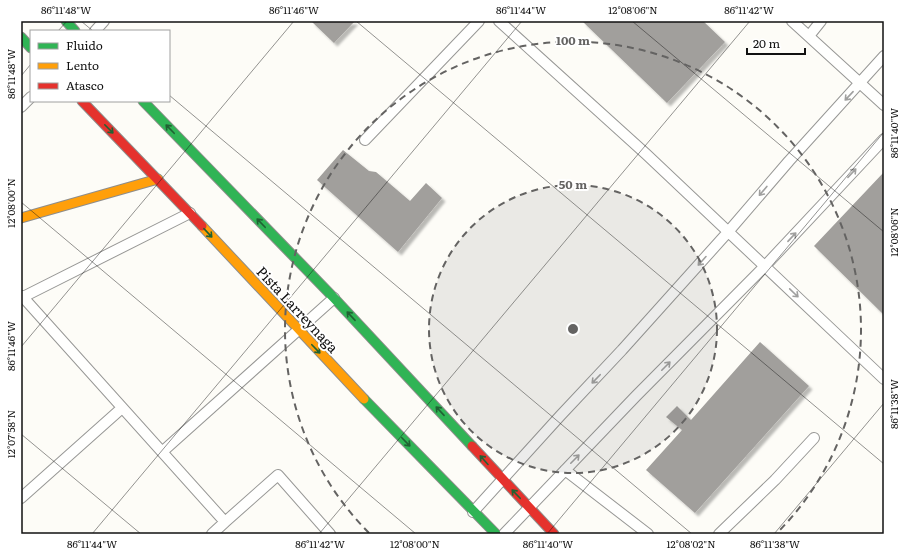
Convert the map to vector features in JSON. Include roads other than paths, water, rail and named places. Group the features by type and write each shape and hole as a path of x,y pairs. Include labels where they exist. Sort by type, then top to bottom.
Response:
{"main road":[{"path":"66,21 74,30"},
{"path":"21,37 30,47"},
{"name":"Pista Larreynaga","path":"83,102 158,178 298,330 496,534"},
{"path":"144,102 334,298 502,480 554,534"},
{"path":"21,218 158,178"}],"lane":[{"path":"96,30 104,21"},
{"path":"365,140 479,21"},
{"path":"499,21 640,149 884,379"},
{"path":"792,21 884,105"},
{"path":"809,36 821,21"},
{"path":"473,512 622,350 884,56"},
{"path":"21,107 30,98"},
{"path":"504,534 765,266 884,139"},
{"path":"190,213 22,297 225,522"},
{"path":"162,452 334,298"},
{"path":"21,498 122,408"},
{"path":"719,534 775,480 814,438"},
{"path":"565,470 648,534"},
{"path":"212,534 278,475 330,534"}]}
